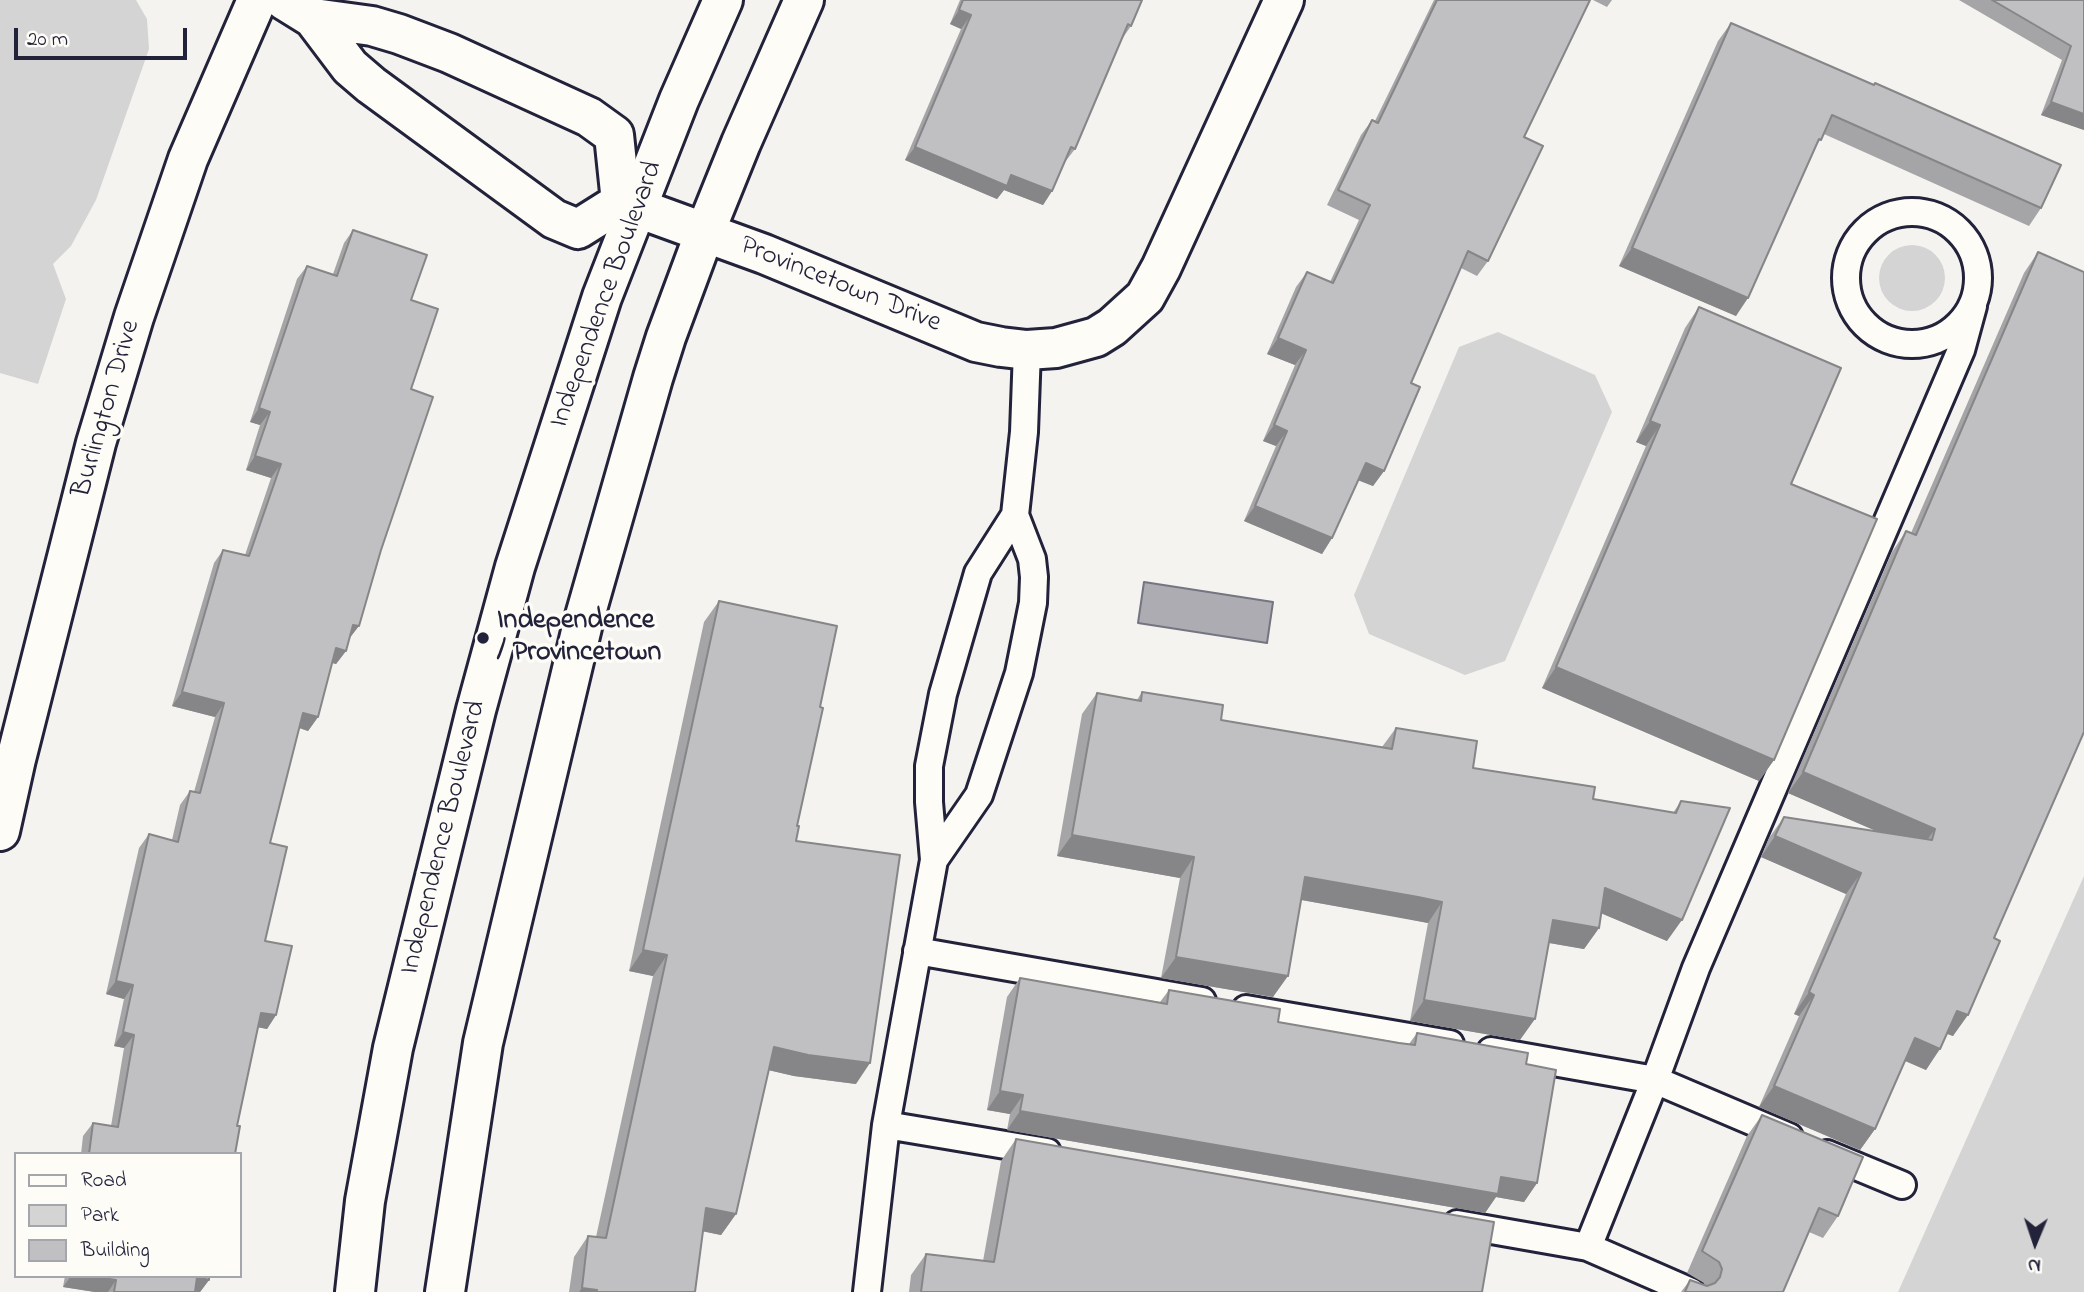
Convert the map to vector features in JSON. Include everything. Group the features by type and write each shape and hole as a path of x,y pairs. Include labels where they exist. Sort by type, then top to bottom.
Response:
{"street":[{"name":"Burlington Drive","path":"0,831 96,443 134,317 188,159 257,0"},
{"name":"Independence Boulevard","path":"355,1292 365,1201 393,1048 476,710 519,554 602,297 629,204 723,0"},
{"path":"445,1292 483,1043 583,622 653,378 705,232 804,0"},
{"name":"Provincetown Drive","path":"629,204 780,260 976,342 1027,350 1076,344 1096,337 1112,327 1145,297 1161,268 1284,0"},
{"path":"299,9 399,34 449,53 589,117 614,135 629,204 578,229 554,219 371,85 350,67 299,9"}],"lane":[{"path":"1588,1247 1655,1080 1696,968 1961,350 1979,286 1978,265 1970,245 1956,228 1936,216 1914,212 1892,215 1871,226 1856,242 1847,263 1846,286 1853,307 1865,325 1883,338 1904,344 1925,344 1944,337 1961,324 1973,306"},
{"path":"867,1292 886,1125 934,860 929,766 943,694 978,573 1015,515 1024,432 1027,350"},
{"path":"934,860 979,795 1019,673 1033,603 1034,578 1032,559 1015,515"},
{"path":"917,951 1655,1080 1902,1185"},
{"path":"886,1125 1073,1157"},
{"path":"1439,1221 1588,1247 1691,1292"}],"green space":[{"path":"0,0 136,0 147,19 149,49 96,200 71,246 53,264 66,299 38,384 0,373"},
{"path":"1912,245 1925,248 1935,255 1942,265 1945,278 1942,291 1935,301 1925,308 1912,311 1899,308 1889,301 1882,291 1879,278 1882,265 1889,255 1899,248"},
{"path":"1498,332 1595,375 1612,412 1505,661 1465,675 1369,634 1354,595 1459,347"},
{"path":"2084,876 2084,1292 1898,1292"}],"shaded area":[{"path":"1144,582 1273,602 1267,643 1138,623"}],"building":[{"path":"963,0 1142,0 1131,26 1128,24 1075,149 1071,147 1052,191 1011,175 1007,186 915,147 971,15 959,10"},
{"path":"1437,0 1590,0 1524,137 1543,146 1488,261 1468,251 1411,383 1420,387 1384,471 1366,463 1332,538 1255,506 1287,431 1274,425 1306,350 1278,338 1307,272 1333,283 1370,205 1338,190 1372,120 1378,123"},
{"path":"1992,0 2084,0 2084,114 2051,102 2071,46"},
{"path":"1731,23 2061,165 2041,208 1832,115 1748,298 1632,248"},
{"path":"353,230 427,255 411,300 438,309 411,389 433,397 381,550 359,626 353,625 346,651 336,648 318,717 303,713 270,843 287,847 265,941 292,946 276,1015 261,1013 237,1126 240,1126 235,1152 89,1152 93,1123 118,1127 134,1035 123,1032 133,985 116,981 149,834 178,842 190,791 200,793 224,703 182,692 223,550 249,556 281,464 255,456 270,412 259,408 307,266 337,276"},
{"path":"2038,252 2084,272 2084,732 1994,938 2000,941 1968,1015 1957,1011 1940,1049 1915,1038 1875,1129 1774,1086 1814,995 1809,992 1861,873 1775,836 1784,817 1932,840 1935,829 1803,772 1906,531 1916,535"},
{"path":"1699,307 1841,368 1791,484 1877,519 1774,760 1556,667 1660,425 1650,421"},
{"path":"719,601 837,626 796,841 900,855 870,1063 808,1055 774,1047 736,1214 706,1208 695,1292 596,1292 597,1290 582,1288 588,1236 606,1238 667,955 643,950"},
{"path":"1142,692 1223,705 1221,720 1392,749 1396,728 1477,741 1473,768 1595,787 1593,799 1676,813 1681,801 1730,808 1682,920 1605,888 1599,928 1553,920 1535,1019 1424,1000 1442,902 1305,877 1288,976 1176,957 1194,857 1072,835 1097,693 1141,701"},
{"path":"1020,978 1167,1004 1169,990 1280,1009 1278,1022 1415,1045 1417,1033 1528,1053 1526,1064 1556,1070 1537,1183 1501,1177 1498,1194 1020,1111 1023,1095 1000,1091"},
{"path":"1762,1115 1863,1157 1838,1216 1819,1208 1783,1292 1685,1292 1690,1280 1707,1286 1720,1277 1722,1269 1719,1262 1702,1251"},
{"path":"1016,1139 1494,1222 1482,1292 921,1292 926,1254 994,1262"},
{"path":"102,1278 197,1278 195,1292 114,1292 116,1280"}],"place":[{"name":"Independence / Provincetown","path":"483,638"}]}
